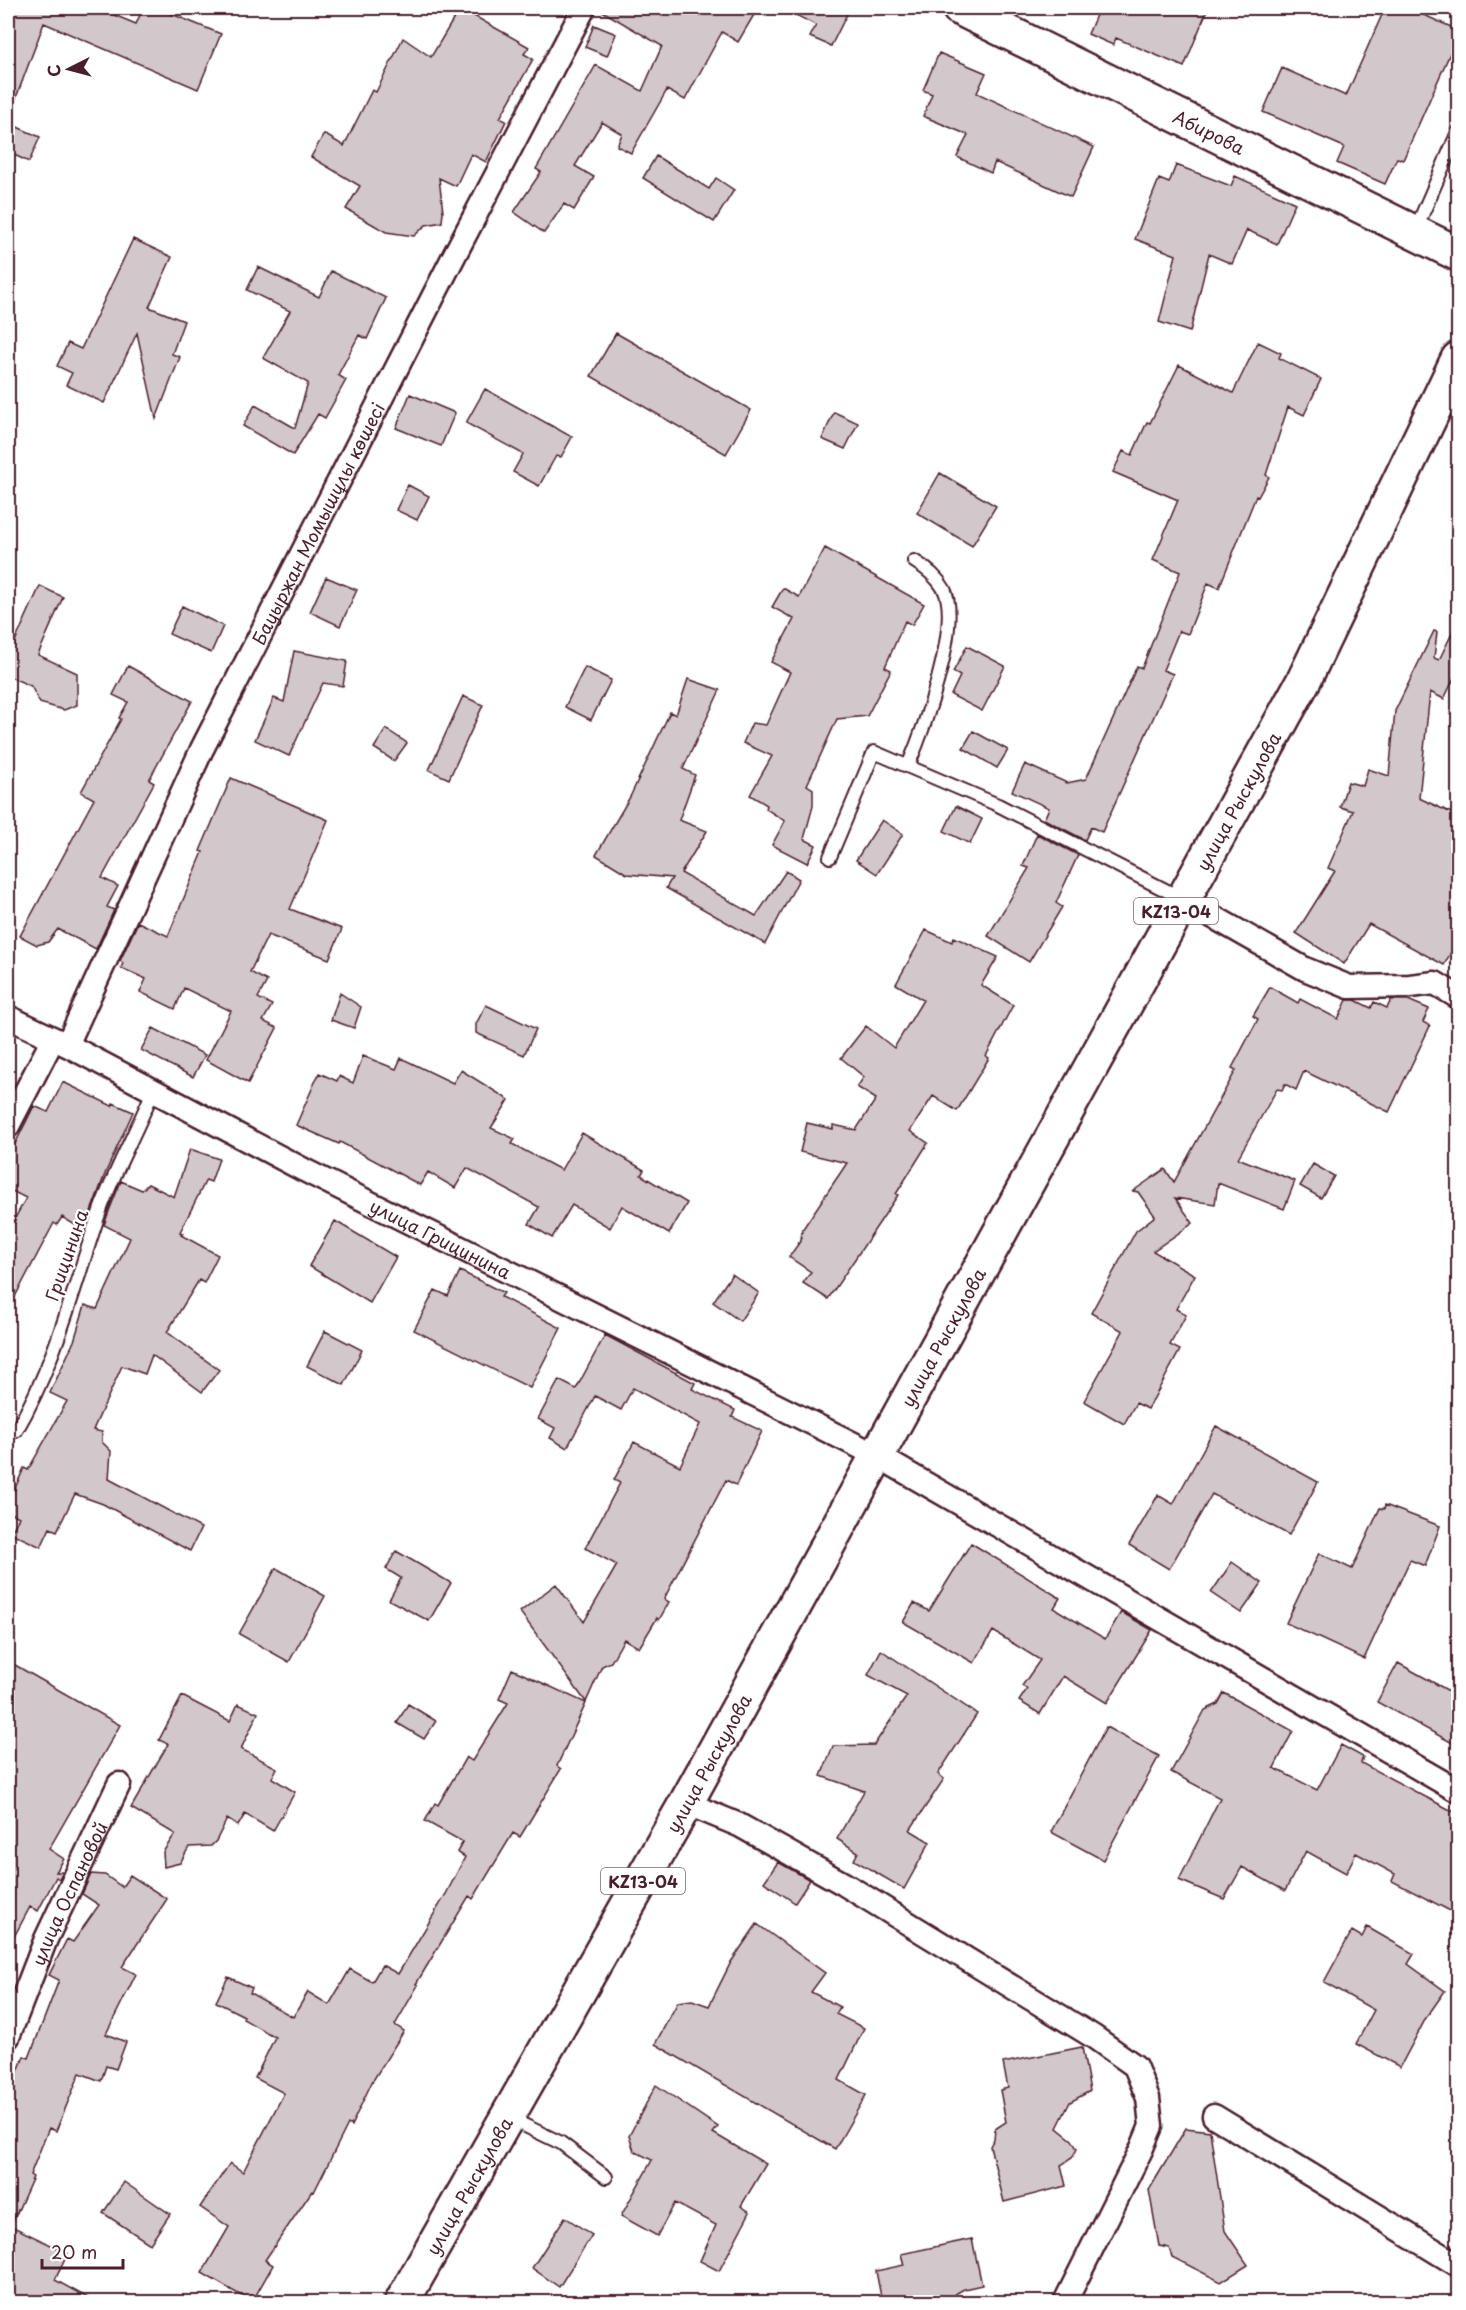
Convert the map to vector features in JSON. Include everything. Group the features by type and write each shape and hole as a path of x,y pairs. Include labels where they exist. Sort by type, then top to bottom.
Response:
{"main road":[{"name":"Абирова","path":"959,8 1458,254"},
{"name":"улица Рыскулова","path":"402,2302 509,2118 686,1803 876,1455 1021,1198 1182,899 1304,680 1458,359"}],"street":[{"name":"Бауыржан Момышұлы көшесі","path":"8,1126 60,1042 202,749 455,254 584,8"},
{"path":"1182,899 1305,969 1349,987 1410,986 1435,983 1458,997"},
{"name":"улица Грицинина","path":"8,1017 304,1170 876,1455 1458,1791"},
{"name":"улица Оспановой","path":"8,2037 46,1939 119,1784"},
{"path":"686,1803 739,1825 844,1884 1094,2037 1135,2066 1148,2098 1151,2126 1136,2161 1065,2302"},
{"path":"1214,2116 1458,2265"}],"lane":[{"path":"1414,232 1458,132"},
{"path":"908,766 936,691 949,611 944,589 928,569 914,561"},
{"path":"830,857 874,752 998,805 1182,899"},
{"name":"Грицинина","path":"16,1431 29,1408 52,1350 103,1204 153,1091"},
{"path":"509,2118 561,2144 606,2177"}],"building":[{"path":"8,8 97,8 136,24 143,8 157,8 221,34 198,89 44,23 10,114 8,114"},
{"path":"460,8 529,47 524,54 533,59 500,118 506,121 486,162 471,154 456,186 439,178 442,222 426,225 414,236 386,232 346,209 360,186 311,157 324,134 344,146 372,90 376,92 403,38 431,57"},
{"path":"597,8 758,8 738,42 722,32 685,100 667,90 631,153 617,146 622,134 602,122 575,166 594,177 574,210 564,204 544,233 514,212 541,172 536,169 596,65 642,91 662,46"},
{"path":"781,8 850,8 831,46 810,37 816,25"},
{"path":"1099,8 1208,8 1184,67 1116,38 1113,45 1088,34"},
{"path":"1385,8 1408,8 1458,30 1458,35 1403,160 1397,158 1385,184 1337,163 1344,147 1263,112 1282,68 1346,96"},
{"path":"594,25 616,34 607,56 585,47"},
{"path":"939,53 986,73 977,93 1094,147 1071,197 995,162 991,173 957,157 968,135 923,116 932,94 923,90"},
{"path":"8,123 40,137 29,162 8,152"},
{"path":"656,156 709,189 716,178 734,190 714,222 643,178"},
{"path":"1176,165 1231,186 1235,176 1295,203 1277,244 1247,230 1232,264 1209,254 1190,332 1159,322 1176,255 1135,239 1159,179 1169,183"},
{"path":"133,239 172,257 149,307 184,321 172,354 180,357 156,419 137,333 104,403 66,385 72,373 57,366 68,343 81,349"},
{"path":"258,267 319,297 331,271 386,298 367,339 359,335 338,375 346,380 325,418 318,414 293,455 243,426 255,405 295,428 308,383 263,358 290,311 247,290"},
{"path":"616,333 751,410 726,454 591,376"},
{"path":"1258,342 1281,353 1279,358 1321,379 1304,415 1288,407 1266,475 1269,477 1258,497 1256,496 1219,588 1208,583 1188,634 1179,631 1163,670 1173,674 1102,832 1091,827 1085,840 1044,819 1049,808 1012,791 1025,764 1067,783 1086,779 1137,666 1142,668 1180,572 1153,560 1178,500 1113,472 1123,451 1132,455 1147,422 1150,423 1179,365 1233,393"},
{"path":"485,389 572,437 561,457 556,456 539,486 513,472 523,454 466,423"},
{"path":"410,394 455,413 441,446 396,428"},
{"path":"834,412 858,423 845,449 822,439"},
{"path":"940,473 996,506 972,546 917,513"},
{"path":"408,485 429,496 417,520 396,510"},
{"path":"825,548 924,604 912,625 905,621 885,667 891,670 867,716 837,719 807,785 813,789 813,806 804,839 816,845 807,863 772,845 785,821 766,809 767,805 750,795 772,756 743,743 752,723 766,725 790,672 771,662 794,619 772,607 783,588 799,597"},
{"path":"326,577 357,590 340,626 310,612"},
{"path":"40,586 63,597 38,655 77,673 77,705 64,710 40,703 31,686 8,676 8,657"},
{"path":"182,606 223,626 211,653 169,634"},
{"path":"1458,621 1458,670 1444,699 1430,692 1419,798 1458,816 1458,939 1444,965 1369,924 1344,964 1296,933 1335,871 1328,868 1353,811 1340,807 1348,782 1363,786 1368,769 1389,776 1395,711 1434,631 1437,632 1434,658 1439,660"},
{"path":"967,646 1005,666 982,711 951,695 960,676 953,672"},
{"path":"294,651 347,661 343,686 323,683 289,756 255,740 274,698 284,702"},
{"path":"128,666 192,701 149,780 154,783 102,878 118,886 107,907 114,910 96,949 58,929 48,942 37,945 20,936 94,799 81,792 128,702 113,695"},
{"path":"585,667 611,680 591,720 565,707"},
{"path":"688,679 720,690 683,769 695,775 679,820 707,831 681,873 756,916 786,871 799,879 765,944 666,888 672,878 627,874 596,855 630,797 670,712 676,715"},
{"path":"463,696 483,705 449,779 429,770"},
{"path":"386,729 407,743 394,761 374,748"},
{"path":"973,731 1008,750 997,768 963,748"},
{"path":"231,778 328,820 290,909 342,929 329,959 268,935 250,972 267,981 258,998 272,1005 263,1021 277,1028 248,1083 206,1060 231,1011 184,988 175,1009 140,992 146,979 121,968 123,963 120,961 138,922 168,936"},
{"path":"956,806 982,819 970,844 944,831"},
{"path":"882,820 903,834 877,874 856,860"},
{"path":"1037,834 1078,855 1056,903 1062,907 1029,962 988,936 1029,868 1023,866"},
{"path":"926,930 952,942 954,937 998,957 981,985 1013,1005 986,1056 989,1058 957,1111 933,1096 910,1131 928,1143 896,1194 898,1195 828,1299 803,1283 811,1272 789,1257 801,1240 802,1230 847,1163 800,1152 807,1123 833,1129 833,1125 856,1130 876,1099 857,1087 864,1077 841,1058 866,1026 894,1048 923,1000 896,984"},
{"path":"1270,987 1298,1003 1300,999 1338,1019 1347,1000 1355,1000 1371,1008 1374,1002 1387,1008 1391,1000 1408,1000 1429,1009 1423,1022 1430,1026 1389,1112 1304,1071 1296,1090 1285,1084 1282,1090 1277,1089 1238,1158 1295,1181 1284,1209 1218,1183 1215,1204 1175,1198 1193,1223 1153,1251 1195,1275 1176,1309 1186,1315 1170,1345 1180,1350 1148,1409 1136,1403 1124,1424 1084,1401 1123,1331 1091,1313 1136,1231 1155,1216 1138,1192 1133,1191 1165,1169 1174,1182 1236,1070 1232,1068 1258,1019 1253,1016"},
{"path":"340,993 361,1007 354,1028 331,1020"},
{"path":"486,1005 536,1029 524,1055 476,1033 476,1024"},
{"path":"153,1028 205,1055 193,1077 141,1050"},
{"path":"363,1056 396,1069 401,1058 453,1083 461,1070 509,1100 491,1128 515,1139 512,1144 561,1170 582,1133 644,1170 641,1175 687,1203 669,1234 622,1206 610,1228 572,1205 552,1238 529,1224 539,1207 467,1168 455,1188 428,1172 420,1185 340,1142 339,1144 296,1125 319,1073 337,1081 339,1076 353,1083"},
{"path":"63,1082 112,1106 113,1103 133,1112 105,1174 89,1217 87,1216 80,1228 62,1217 57,1225 54,1223 8,1310 8,1231 26,1198 8,1189 8,1158 34,1106 48,1112"},
{"path":"190,1149 219,1159 211,1182 206,1180 180,1232 183,1233 181,1235 218,1255 204,1283 199,1280 167,1332 219,1370 202,1392 152,1355 145,1374 122,1366 93,1430 102,1432 102,1442 111,1451 109,1479 201,1528 190,1551 103,1504 75,1494 57,1531 50,1528 41,1547 11,1533 19,1517 8,1511 8,1504 24,1468 28,1470 67,1401 50,1393 74,1341 85,1305 97,1309 130,1238 104,1225 109,1211 121,1181 142,1190 148,1184 174,1197"},
{"path":"1313,1164 1334,1176 1321,1198 1300,1186"},
{"path":"335,1221 396,1257 370,1303 309,1266"},
{"path":"460,1271 504,1293 501,1297 561,1328 530,1388 414,1330 435,1290 448,1296"},
{"path":"732,1274 759,1293 740,1321 713,1302"},
{"path":"325,1331 362,1350 344,1385 307,1366"},
{"path":"605,1335 695,1383 692,1389 735,1410 732,1417 762,1431 736,1485 726,1480 664,1599 669,1602 659,1620 657,1618 639,1648 624,1639 611,1662 602,1666 586,1702 520,1612 556,1584 584,1622 617,1565 585,1548 620,1483 614,1480 634,1442 680,1466 700,1424 633,1388 621,1410 595,1396 567,1448 550,1438 555,1428 538,1419 559,1380 576,1389"},
{"path":"1216,1426 1318,1482 1289,1535 1212,1494 1169,1569 1129,1545 1158,1495 1173,1504"},
{"path":"1385,1505 1440,1526 1425,1566 1410,1560 1364,1659 1286,1623 1319,1553 1352,1569 1380,1508 1384,1509"},
{"path":"971,1543 1060,1598 1054,1608 1105,1639 1121,1612 1152,1630 1107,1703 1063,1676 1040,1714 1019,1701 1027,1689 1022,1686 1040,1660 993,1631 974,1663 903,1622 914,1603 929,1611"},
{"path":"396,1551 451,1583 429,1621 389,1600 401,1578 386,1569"},
{"path":"1232,1562 1262,1583 1241,1613 1211,1593"},
{"path":"276,1568 325,1596 289,1662 239,1634"},
{"path":"881,1650 977,1714 938,1774 944,1779 910,1830 930,1842 904,1889 854,1860 858,1852 837,1839 864,1791 821,1776 833,1746 874,1745 907,1696 868,1675"},
{"path":"8,1661 120,1725 49,1849 64,1859 56,1872 63,1872 59,1879 56,1877 38,1911 30,1907 8,1948"},
{"path":"1398,1663 1458,1696 1458,1746 1377,1702"},
{"path":"512,1669 586,1703 557,1766 561,1769 520,1837 513,1833 473,1899 469,1896 416,1984 418,1985 395,2025 404,2031 372,2082 351,2126 348,2124 314,2192 312,2191 265,2260 273,2265 252,2302 202,2273 229,2227 200,2207 230,2163 243,2172 284,2093 255,2078 275,2037 243,2019 244,2016 216,2002 228,1977 252,1988 250,1993 293,2017 308,1992 329,2005 350,1969 372,1982 382,1965 398,1974 446,1894 465,1857 457,1852 463,1842 425,1821 435,1803 438,1805 466,1757 472,1761 508,1703 499,1699"},
{"path":"1224,1693 1293,1731 1274,1768 1317,1790 1341,1745 1363,1757 1361,1763 1458,1814 1458,1915 1392,1881 1395,1874 1356,1853 1346,1873 1306,1851 1285,1891 1242,1867 1224,1899 1179,1880 1220,1798 1171,1772 1205,1710 1218,1704"},
{"path":"182,1696 230,1721 238,1704 258,1713 241,1749 277,1768 272,1778 295,1792 273,1831 245,1814 238,1826 227,1819 211,1846 189,1847 180,1863 164,1867 163,1852 175,1834 131,1808 168,1744 159,1740"},
{"path":"408,1704 436,1721 424,1739 397,1723"},
{"path":"1106,1727 1159,1756 1103,1860 1051,1832"},
{"path":"778,1862 810,1880 795,1903 764,1882"},
{"path":"91,1874 105,1875 122,1887 130,1875 167,1899 122,1967 136,1974 106,2034 126,2042 116,2069 106,2066 101,2081 80,2073 56,2131 49,2128 30,2175 33,2177 11,2226 68,2253 55,2280 95,2302 8,2302 8,2097 24,2056 29,2058 59,1980 49,1975 67,1939 73,1942 99,1905 82,1894"},
{"path":"757,1924 825,1973 811,1992 840,2007 836,2014 864,2028 839,2080 866,2095 835,2149 655,2044 678,2002 692,2000 709,2006 731,1962"},
{"path":"1367,1927 1414,1954 1408,1964 1445,1991 1426,2018 1400,2067 1356,2044 1374,2010 1324,1982 1352,1931 1362,1937"},
{"path":"1082,2047 1090,2091 1070,2102 1057,2128 1072,2140 1077,2149 1072,2158 1061,2165 1066,2186 1004,2202 990,2146 994,2139 995,2129 1006,2122 1000,2090 1008,2088 1003,2063"},
{"path":"656,2085 718,2127 713,2133 766,2164 741,2206 750,2212 719,2271 700,2261 716,2225 675,2203 657,2236 621,2216 652,2160 634,2151 629,2136"},
{"path":"1186,2128 1210,2131 1225,2231 1248,2265 1221,2282 1172,2257 1169,2248 1159,2246 1149,2190"},
{"path":"124,2182 170,2214 150,2244 103,2213"},
{"path":"565,2217 592,2235 559,2287 532,2268"},
{"path":"972,2239 982,2285 964,2289 955,2294 952,2302 882,2302 876,2271 904,2265 901,2254"}]}
